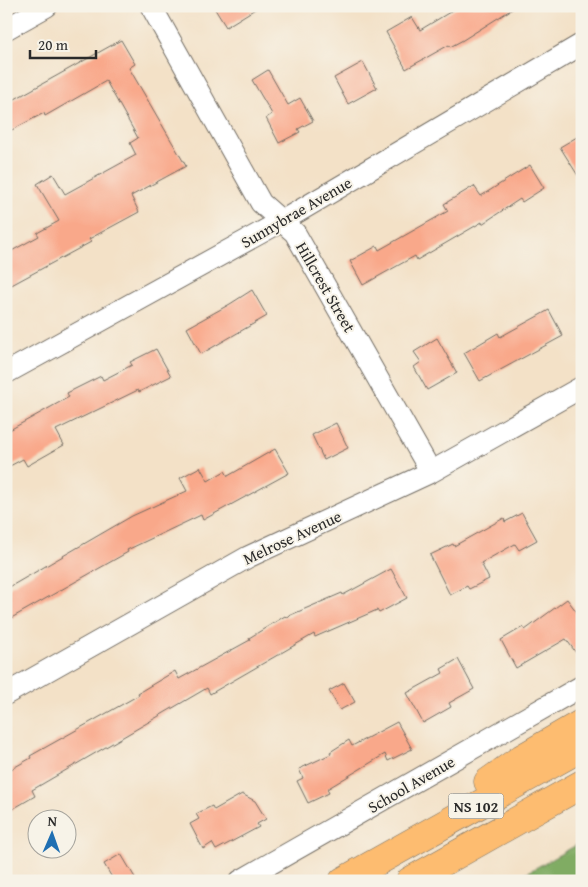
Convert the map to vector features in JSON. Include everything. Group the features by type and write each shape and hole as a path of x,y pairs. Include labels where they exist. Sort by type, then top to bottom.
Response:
{"highway":[{"path":"370,866 522,758 582,723"},
{"name":"NS 102","path":"344,881 582,747"},
{"name":"NS 102","path":"410,881 582,784"}],"street":[{"path":"6,29 46,6"},
{"name":"Hillcrest Street","path":"151,6 261,203 295,233 432,472"},
{"name":"Sunnybrae Avenue","path":"6,373 282,221 582,44"},
{"name":"Melrose Avenue","path":"6,694 248,557 432,472 582,386"},
{"name":"School Avenue","path":"240,881 582,686"}],"green space":[{"path":"582,842 582,881 512,881"}],"building":[{"path":"213,6 260,6 226,27"},
{"path":"460,6 517,6 463,40 450,47 449,45 406,69 386,32 412,17 420,30"},
{"path":"121,40 135,64 129,68 186,166 131,196 139,212 89,239 91,242 6,288 6,254 39,236 37,233 59,221 37,184 53,174 65,194 136,155 130,143 138,138 106,81 45,116 44,113 6,133 6,104"},
{"path":"363,62 377,88 348,104 334,78"},
{"path":"268,70 288,105 300,98 313,121 298,129 300,132 279,143 266,118 272,114 252,80"},
{"path":"582,134 582,182 560,147"},
{"path":"530,165 544,188 522,202 520,199 482,224 482,222 417,260 415,256 363,285 350,261 377,246 379,250 448,211 444,204 474,186 481,196"},
{"path":"252,290 267,316 201,354 187,328"},
{"path":"549,310 563,336 480,381 464,353 498,333 500,337"},
{"path":"437,338 457,373 427,390 414,367 421,362 414,352"},
{"path":"156,349 171,376 56,430 64,445 27,466 23,459 6,468 6,432 69,397 67,393 101,376 103,380 132,365 130,362"},
{"path":"336,423 348,448 324,460 312,435"},
{"path":"275,449 289,473 203,520 201,515 127,550 128,552 6,621 6,589 132,516 187,491 180,478 200,467 208,481 225,471 228,476"},
{"path":"522,513 537,540 519,550 515,544 481,563 489,579 469,589 467,586 450,595 430,555 453,544 454,546 504,518 505,522"},
{"path":"391,569 407,598 379,613 377,610 315,637 314,634 210,694 207,688 32,790 35,796 6,813 6,772 31,758 30,756 139,695 138,693 175,671 179,679 250,640 249,638 285,616 342,593 343,595"},
{"path":"567,599 582,619 582,661 566,639 516,668 501,640 523,627 525,630"},
{"path":"458,659 474,689 449,703 451,707 423,723 407,693 443,673 441,669"},
{"path":"344,683 355,702 340,710 329,691"},
{"path":"397,722 412,749 388,761 385,754 327,789 329,793 308,803 297,781 303,778 299,769 331,754 330,752 349,740 352,746"},
{"path":"242,794 255,801 266,819 257,824 259,827 216,850 212,843 203,849 190,824 199,819 196,814 212,806 214,810"},
{"path":"121,854 137,881 114,881 104,864"}]}
